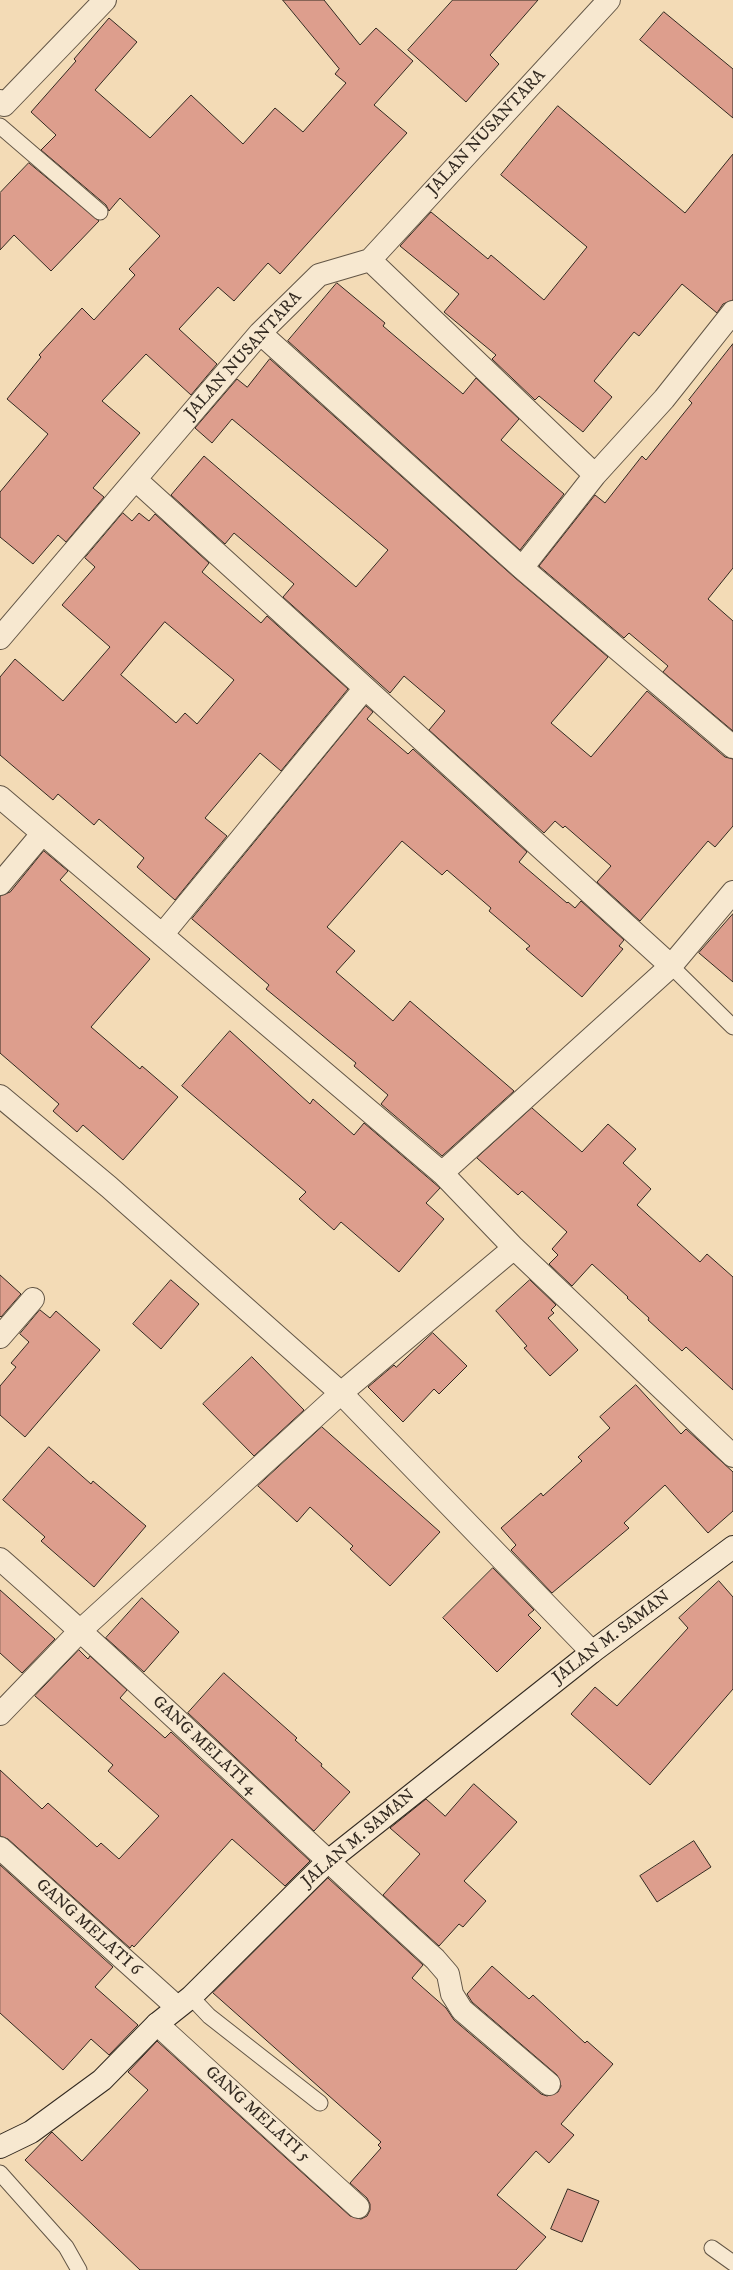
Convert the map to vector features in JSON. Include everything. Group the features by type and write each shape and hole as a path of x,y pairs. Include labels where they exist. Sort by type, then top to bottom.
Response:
{"street":[{"path":"1,110 105,0"},
{"name":"JALAN NUSANTARA","path":"0,638 260,333 319,275 370,260 609,0"},
{"path":"370,260 594,475"},
{"path":"522,568 594,475 631,432 664,399 733,312"},
{"path":"260,333 522,568 733,747"},
{"path":"136,480 671,966"},
{"path":"162,935 366,688"},
{"path":"0,797 442,1173 514,1248 733,1456"},
{"path":"0,884 42,834"},
{"path":"442,1173 671,966 733,892"},
{"path":"0,1096 109,1187 341,1393 592,1652"},
{"path":"0,1714 81,1630 341,1393 514,1248"},
{"path":"0,1337 34,1299"},
{"name":"JALAN M. SAMAN","path":"0,2147 31,2132 102,2080 157,2024 184,2002 327,1862 592,1652 733,1547"},
{"name":"GANG MELATI 4","path":"0,1559 81,1630 327,1862 441,1966 448,1974 452,1994 462,2010 549,2084"},
{"name":"GANG MELATI 6","path":"0,1848 184,2002"},
{"name":"GANG MELATI 5","path":"157,2024 358,2207"}],"lane":[{"path":"1,110 100,212"},
{"path":"671,966 680,977 733,1027"},
{"path":"184,2002 209,2016 320,2103"},
{"path":"0,2173 66,2247 79,2270"},
{"path":"712,2248 733,2263"}],"building":[{"path":"283,0 324,0 360,45 376,28 413,61 374,105 407,133 280,274 268,263 234,301 218,287 179,329 217,364 191,395 146,354 102,401 140,433 93,488 104,497 66,542 58,535 33,564 0,537 0,492 48,434 7,399 41,357 39,355 82,308 94,320 135,275 129,269 160,236 120,198 109,211 106,205 41,150 56,135 31,112 76,61 74,59 109,18 137,42 95,90 150,138 191,95 243,144 275,108 303,132 346,83 335,74 339,69"},
{"path":"453,0 538,0 490,55 499,64 466,102 408,50"},
{"path":"664,12 733,69 733,118 640,40"},
{"path":"558,106 685,213 733,154 733,300 723,304 717,313 682,284 639,336 634,332 594,381 612,397 583,432 539,396 535,400 492,359 496,355 444,312 459,294 400,246 431,212 488,259 491,255 544,300 587,247 501,175"},
{"path":"29,163 99,221 51,271 14,235 0,250 0,193"},
{"path":"337,283 385,323 383,326 463,394 476,378 519,419 501,440 564,494 520,550 288,341"},
{"path":"733,344 733,568 708,599 733,621 733,731 663,672 668,666 629,633 624,638 539,566 595,495 605,503 642,456 646,460 692,403 689,400"},
{"path":"270,359 514,577 608,657 551,723 591,757 647,691 725,757 733,759 733,826 715,847 708,841 640,921 597,882 611,866 565,826 563,828 555,821 544,833 429,730 445,711 404,676 390,693 283,597 294,584 234,533 225,544 171,495 204,456 356,587 388,550 232,419 212,443 195,428 237,379 247,387"},
{"path":"123,513 132,521 139,513 149,521 155,514 209,563 202,572 261,623 267,616 348,689 281,771 260,753 205,818 227,836 175,900 137,867 144,858 99,819 94,825 58,794 53,800 0,755 0,677 15,659 63,701 110,647 62,605 95,567 85,558","holes":["165,622 234,680 197,724 185,713 176,723 121,675"]},
{"path":"366,706 373,712 367,719 408,754 413,749 527,852 519,862 567,903 568,902 575,908 581,901 624,940 619,946 623,949 582,997 526,949 530,946 489,911 491,908 447,870 442,875 402,841 327,927 355,951 336,972 393,1021 410,1001 514,1091 442,1156 381,1104 388,1095 354,1066 356,1063 266,989 269,985 192,919"},
{"path":"44,851 68,871 60,880 150,959 91,1027 140,1069 142,1066 178,1097 123,1160 83,1125 77,1132 53,1111 59,1104 0,1053 0,896 10,892"},
{"path":"733,914 733,982 699,953"},
{"path":"230,1031 310,1104 313,1099 354,1135 364,1123 440,1188 426,1203 444,1219 399,1272 341,1222 334,1230 299,1199 306,1192 182,1086"},
{"path":"532,1108 582,1152 608,1124 636,1149 623,1163 651,1189 637,1205 700,1262 707,1254 733,1277 733,1390 686,1347 682,1351 648,1320 649,1318 627,1298 628,1297 592,1264 572,1286 549,1264 558,1255 552,1249 567,1232 522,1191 518,1195 477,1158"},
{"path":"0,1275 21,1294 1,1317 0,1316"},
{"path":"171,1280 199,1304 161,1349 133,1324"},
{"path":"530,1280 556,1305 551,1310 554,1313 548,1318 578,1350 550,1376 524,1348 527,1346 496,1311"},
{"path":"40,1310 50,1318 56,1311 100,1350 25,1437 0,1415 0,1386 16,1367 11,1363 29,1342 20,1334"},
{"path":"433,1333 467,1366 439,1394 434,1389 403,1422 368,1387 394,1365 396,1367"},
{"path":"252,1357 304,1410 254,1456 203,1404"},
{"path":"636,1385 681,1434 686,1429 733,1472 733,1511 708,1533 665,1485 624,1523 629,1528 552,1593 511,1550 516,1545 501,1528 541,1493 543,1496 582,1461 578,1457 610,1428 600,1417"},
{"path":"322,1427 440,1532 390,1586 350,1549 353,1546 310,1507 297,1522 258,1486"},
{"path":"49,1447 91,1484 93,1481 146,1526 94,1587 41,1541 45,1537 3,1500"},
{"path":"493,1568 534,1610 528,1615 541,1628 497,1672 443,1618"},
{"path":"719,1581 733,1597 733,1689 650,1785 571,1714 595,1687 617,1706 688,1628 679,1618"},
{"path":"0,1590 55,1639 22,1673 0,1653"},
{"path":"142,1598 179,1632 144,1672 106,1638"},
{"path":"79,1650 88,1659 90,1656 127,1690 120,1698 165,1738 171,1732 310,1861 285,1886 232,1839 134,1947 132,1945 130,1948 8,1839 0,1836 0,1770 42,1809 48,1803 97,1847 101,1843 119,1859 159,1816 108,1771 113,1765 35,1696"},
{"path":"224,1673 297,1738 295,1740 350,1792 314,1831 188,1713"},
{"path":"474,1784 517,1822 464,1881 486,1901 463,1927 459,1924 439,1946 383,1895 420,1854 390,1828 426,1799 445,1816"},
{"path":"694,1841 711,1867 657,1902 640,1876"},
{"path":"0,1865 113,1967 95,1987 138,2025 109,2055 91,2039 63,2070 0,2013"},
{"path":"328,1878 423,1965 412,1978 446,2008 454,2020 541,2094 547,2096 558,2092 561,2086 557,2075 472,2002 467,1994 492,1966 529,1999 533,1995 585,2043 587,2041 613,2064 561,2124 574,2135 549,2163 536,2151 497,2195 546,2237 516,2270 140,2270 25,2160 52,2132 82,2161 148,2090 128,2072 157,2041 350,2216 361,2219 367,2216 370,2210 370,2204 367,2198 350,2183 381,2148 378,2145 381,2142 213,1993"},
{"path":"568,2189 599,2201 582,2242 551,2229"}]}
